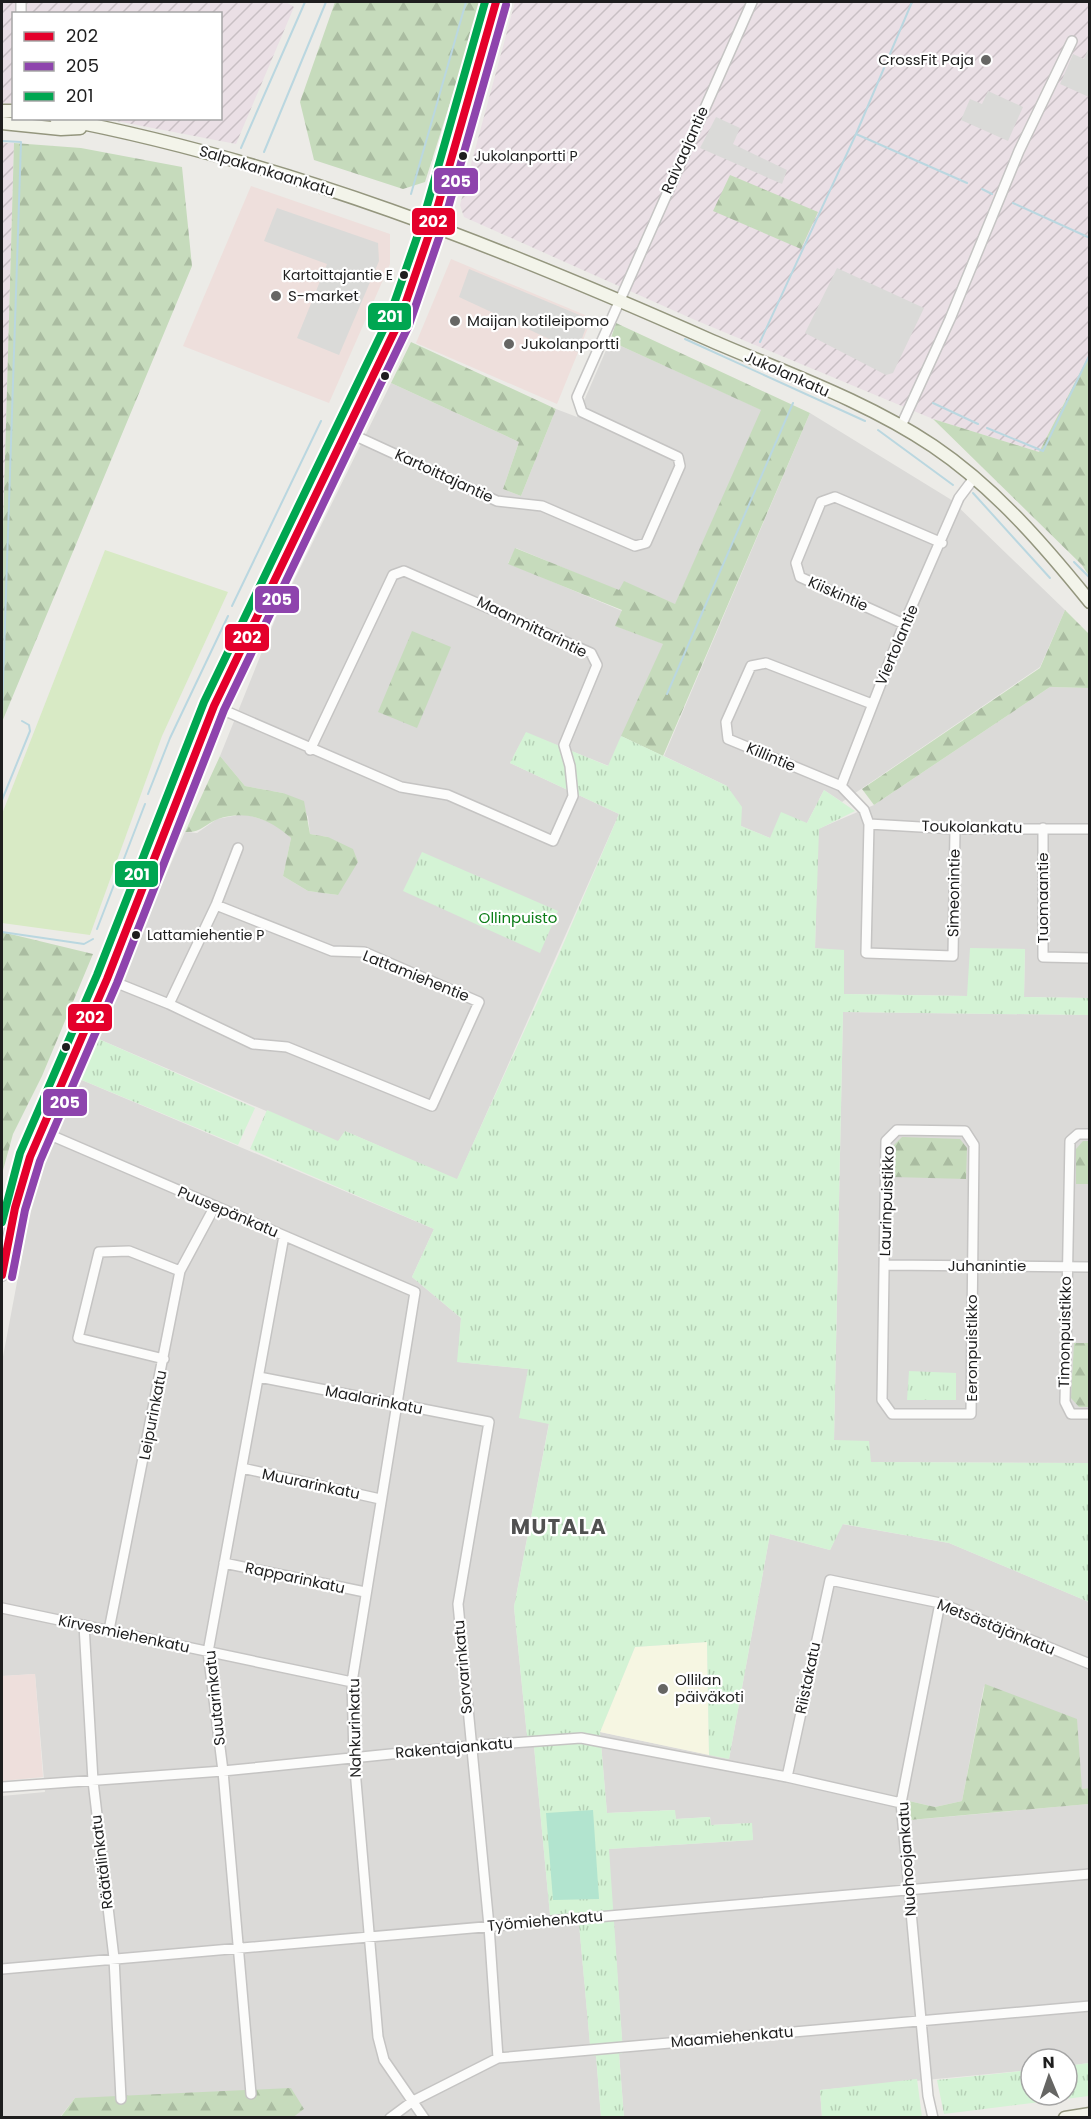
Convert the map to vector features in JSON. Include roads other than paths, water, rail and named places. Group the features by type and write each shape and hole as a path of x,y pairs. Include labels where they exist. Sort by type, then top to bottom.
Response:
{"main road":[{"name":"Salpakankaankatu","path":"67,120 248,162 433,224"},
{"name":"Salpakankaankatu","path":"2,123 19,121 61,129 99,126"},
{"name":"Jukolankatu","path":"433,224 620,300 901,426 936,448 974,478 1028,527 1089,601"},
{"path":"1065,2118 1089,2114"}],"street":[{"path":"2,1275 15,1208 41,1131 107,979 214,706 399,322 433,224 496,2"},
{"name":"Raivaajantie","path":"620,300 752,2"},
{"path":"901,426 950,319 1019,151 1072,41"},
{"name":"Kartoittajantie","path":"347,432 497,501 542,506 635,546 646,543 680,466 678,457 582,412 577,397 620,300"},
{"name":"Viertolantie","path":"841,786 904,624 942,543 959,498 974,478"},
{"name":"Kiiskintie","path":"904,624 800,577 796,563 821,502 836,497 942,543"},
{"name":"Maanmittarintie","path":"214,706 310,750 401,787 448,795 553,841 573,796 570,766 564,745 597,665 591,653 404,571 393,575 310,750"},
{"name":"Killintie","path":"841,786 728,739 726,722 751,666 766,663 872,704"},
{"path":"841,786 864,810 869,824"},
{"name":"Simeonintie","path":"869,824 866,953 953,956 955,829"},
{"name":"Toukolankatu","path":"869,824 955,829 1089,829"},
{"name":"Tuomaantie","path":"1043,828 1043,957 1089,958"},
{"path":"169,1004 216,904 238,848"},
{"name":"Lattamiehentie","path":"107,979 169,1004 253,1044 287,1047 432,1106 479,1002 364,952 332,951 216,904"},
{"name":"Laurinpuistikko","path":"885,1265 886,1141 897,1130 965,1131 974,1145 972,1266"},
{"name":"Puusepänkatu","path":"41,1131 415,1292"},
{"path":"1066,1266 1070,1142 1078,1134 1089,1134"},
{"name":"Leipurinkatu","path":"109,1630 180,1271 215,1206"},
{"name":"Suutarinkatu","path":"250,2094 223,1771 208,1652 284,1236"},
{"path":"164,1359 78,1338 99,1252 129,1251 180,1271"},
{"name":"Juhanintie","path":"885,1265 1089,1267"},
{"name":"Eeronpuistikko","path":"885,1265 882,1400 892,1414 971,1414 972,1266"},
{"name":"Timonpuistikko","path":"1066,1266 1065,1402 1071,1414 1089,1414"},
{"name":"Nahkurinkatu","path":"415,1292 352,1682 354,1758 378,2037 384,2060 424,2118"},
{"name":"Maalarinkatu","path":"259,1377 397,1406 489,1422"},
{"name":"Sorvarinkatu","path":"489,1422 458,1604 489,1926 498,2058"},
{"name":"Muurarinkatu","path":"242,1468 381,1499"},
{"name":"Rapparinkatu","path":"224,1563 365,1592"},
{"name":"Metsästäjänkatu","path":"830,1580 940,1603 1089,1665"},
{"name":"Riistakatu","path":"787,1777 830,1580"},
{"name":"Nuohoojankatu","path":"933,2118 928,2096 901,1803 940,1603"},
{"name":"Kirvesmiehenkatu","path":"2,1608 352,1682"},
{"name":"Räätälinkatu","path":"84,1625 93,1782 114,1958 121,2099"},
{"name":"Rakentajankatu","path":"2,1787 223,1771 470,1746 581,1738 787,1777 901,1803"},
{"name":"Työmiehenkatu","path":"2,1969 1089,1874"},
{"name":"Maamiehenkatu","path":"390,2118 413,2101 498,2058 1089,2006"}],"waterway":[{"path":"241,148 305,2"},
{"path":"264,152 326,2"},
{"path":"411,194 466,2"},
{"path":"760,342 856,134 912,2"},
{"path":"856,134 967,183"},
{"path":"2,141 21,142 2,713"},
{"path":"982,189 992,194"},
{"path":"1013,203 1090,238"},
{"path":"685,339 865,421"},
{"path":"987,428 1043,451 1090,354"},
{"path":"667,694 793,403"},
{"path":"933,403 978,424"},
{"path":"232,606 321,421"},
{"path":"878,430 953,485"},
{"path":"973,493 1050,578"},
{"path":"1074,562 1090,578"},
{"path":"148,794 170,738 228,616"},
{"path":"2,800 30,731 29,725 22,721"},
{"path":"97,929 145,804"},
{"path":"2,932 84,944 93,939"}],"place":[{"name":"CrossFit Paja","path":"986,60"},
{"name":"Jukolanportti P","path":"463,156"},
{"name":"Kartoittajantie E","path":"404,275"},
{"name":"S-market","path":"276,296"},
{"name":"Maijan kotileipomo","path":"455,321"},
{"name":"Jukolanportti","path":"509,344"},
{"name":"Lattamiehentie P","path":"136,935"},
{"name":"Ollilan päiväkoti","path":"663,1689"}],"district":[{"name":"MUTALA","path":"559,1527"}],"park label":[{"name":"Ollinpuisto","path":"518,918"}]}
